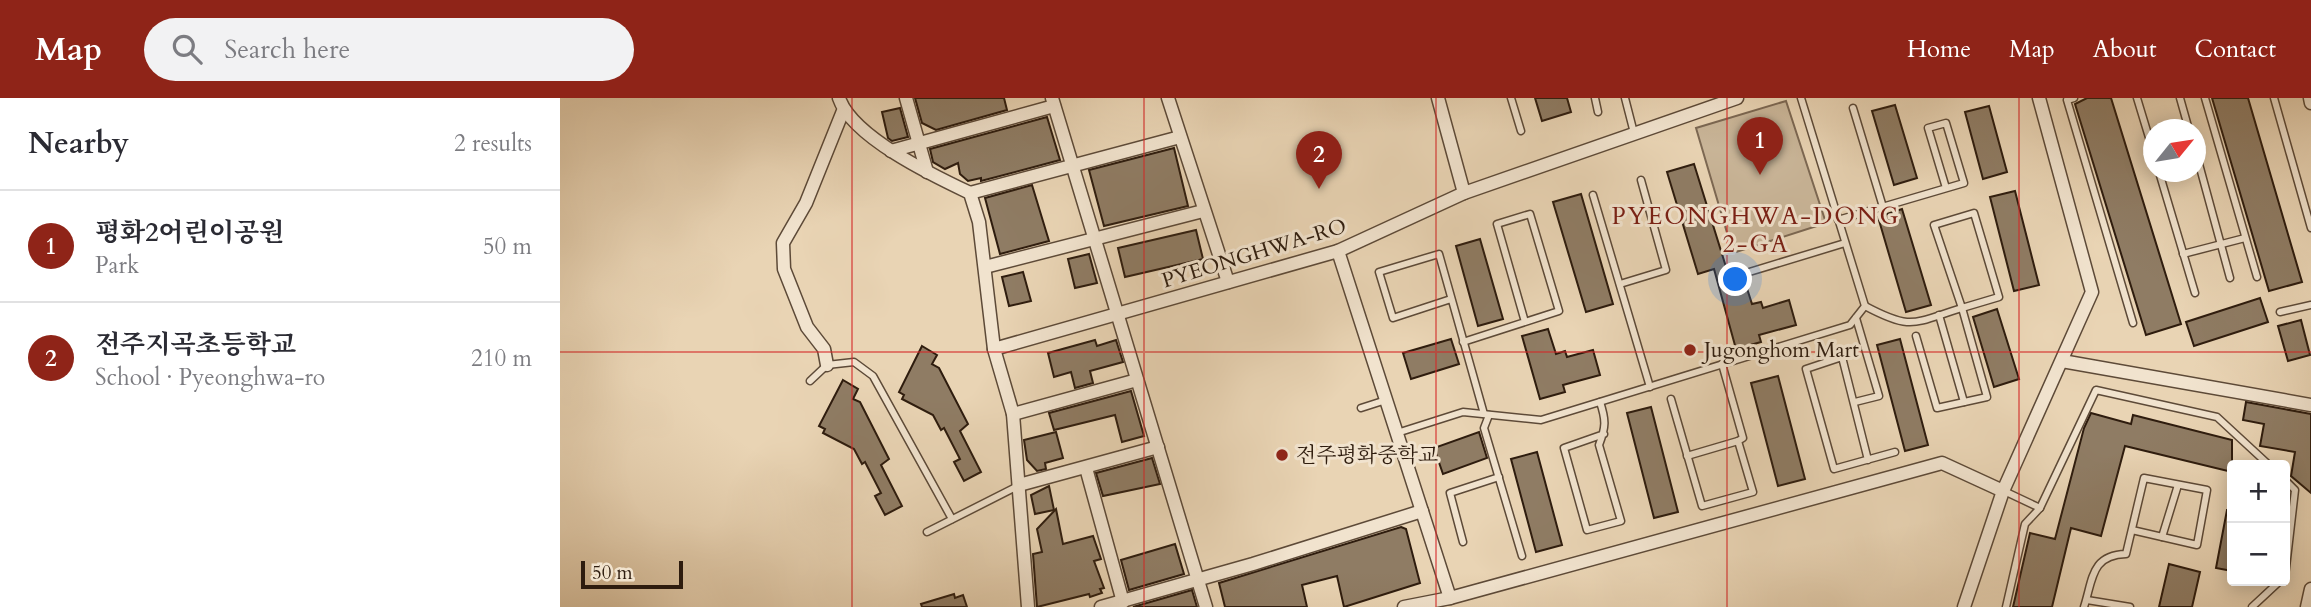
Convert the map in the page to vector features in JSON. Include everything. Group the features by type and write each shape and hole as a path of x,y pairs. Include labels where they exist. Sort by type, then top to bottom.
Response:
{"street":[{"path":"906,98 927,172"},
{"path":"1168,98 1228,282"},
{"path":"1438,98 1464,193"},
{"name":"PYEONGHWA-RO","path":"995,349 1338,251 1464,193 1737,98"},
{"path":"1964,607 2003,491 2092,292 2039,98"},
{"path":"2309,98 2311,103"},
{"path":"891,151 1053,102 1206,607"},
{"path":"827,365 824,349 807,327 784,269 783,243 806,203 841,104 891,151 970,193 1180,137"},
{"path":"970,193 979,222 995,349 1013,414 1028,607"},
{"path":"985,267 1203,211"},
{"path":"1338,251 1450,598"},
{"path":"2062,361 2311,405"},
{"path":"1013,414 1138,380"},
{"path":"1019,485 1158,447"},
{"path":"1404,607 1450,598 1942,463 2003,491"},
{"path":"1086,468 1123,602"},
{"path":"1101,607 1422,511"},
{"path":"2307,607 2311,589"}],"lane":[{"path":"1511,98 1521,131"},
{"path":"1595,98 1598,112"},
{"path":"1625,98 1634,133"},
{"path":"1801,98 1865,306 1896,322 1912,324 1939,315 1962,308 1999,297 1974,213 1934,225 1962,308 1987,397 1937,408 1916,336"},
{"path":"2074,98 2067,100 2133,323"},
{"path":"2137,98 2143,119"},
{"path":"2180,98 2186,119"},
{"path":"2204,98 2257,277"},
{"path":"2274,98 2311,228"},
{"path":"1853,108 1883,206"},
{"path":"1839,220 1964,183 1946,123 1928,128 1946,188"},
{"path":"1620,284 1666,270 1641,180"},
{"path":"2162,182 2194,293"},
{"path":"2204,182 2230,278"},
{"path":"1593,195 1650,387"},
{"path":"1463,342 1525,322 1559,311 1530,214 1497,224 1525,322"},
{"path":"2183,254 2245,238"},
{"path":"1745,273 1846,243"},
{"path":"1451,299 1393,318 1379,272 1439,254 1463,342 1487,415 1484,428 1522,556"},
{"path":"2280,312 2311,305"},
{"path":"1397,433 1462,412 1541,420 1850,325 1865,306"},
{"path":"1939,315 1964,402"},
{"path":"1855,402 1879,396 1856,318"},
{"path":"1868,460 1842,357 1806,369 1834,469 1868,460 1895,452"},
{"path":"810,381 827,365 854,362 873,376 952,519"},
{"path":"1688,456 1743,438 1722,365"},
{"path":"2006,607 2025,524 2040,508 2096,390 2217,417 2264,460"},
{"path":"1671,399 1702,506 1753,492 1738,441"},
{"path":"1361,408 1386,400"},
{"path":"1600,402 1607,424 1604,434 1599,446 1621,521 1587,530 1564,448 1604,434"},
{"path":"1463,542 1450,493 1499,477"},
{"path":"2130,607 2086,603 2099,562 2110,554 2126,554 2144,478 2207,490 2197,545 2132,530"},
{"path":"927,532 1019,485"},
{"path":"2162,537 2178,485"},
{"path":"2290,485 2295,490 2290,533"},
{"path":"2003,491 2040,508"},
{"path":"2252,607 2275,586"}],"shaded area":[{"path":"1786,101 1826,223 1733,253 1696,128"}],"building":[{"path":"915,98 1004,98 1007,110 936,130 922,123"},
{"path":"1535,98 1567,98 1571,112 1542,121"},
{"path":"2087,98 2111,98 2181,324 2146,335 2075,104"},
{"path":"2212,98 2248,98 2302,282 2269,291"},
{"path":"1895,105 1917,178 1894,185 1872,111"},
{"path":"1989,106 2007,172 1983,179 1965,112"},
{"path":"900,108 908,137 892,141 888,138 882,112"},
{"path":"1047,117 1060,160 981,181 981,178 968,181 960,174 958,163 945,169 933,162 930,149"},
{"path":"1174,148 1188,206 1104,226 1089,170"},
{"path":"1694,164 1731,283 1744,279 1752,304 1761,302 1763,308 1789,300 1796,325 1759,335 1761,342 1736,349 1714,269 1698,274 1667,172"},
{"path":"1032,185 1049,241 1000,254 985,198"},
{"path":"2015,191 2039,285 2014,291 1990,197"},
{"path":"1581,194 1613,304 1586,312 1553,202"},
{"path":"1902,209 1931,305 1906,312 1878,217"},
{"path":"1196,230 1203,259 1125,277 1118,248"},
{"path":"1480,239 1503,319 1478,326 1456,246"},
{"path":"1089,254 1097,283 1075,288 1068,259"},
{"path":"1023,272 1031,301 1009,306 1002,277"},
{"path":"2260,298 2268,322 2194,346 2186,322"},
{"path":"1997,309 2019,379 1994,387 1973,317"},
{"path":"2301,320 2310,355 2288,361 2278,326"},
{"path":"1548,329 1556,354 1565,351 1567,357 1593,350 1600,375 1563,385 1565,392 1540,399 1522,336"},
{"path":"1451,339 1459,364 1411,379 1403,353"},
{"path":"1900,339 1928,445 1905,451 1877,345"},
{"path":"1095,340 1097,346 1116,340 1123,362 1090,371 1093,383 1075,388 1071,372 1054,377 1048,353"},
{"path":"922,346 937,355 932,364 939,368 968,424 960,431 981,472 964,481 954,462 960,459 944,428 941,430 933,415 902,399 904,395 899,392"},
{"path":"1778,376 1805,479 1778,486 1751,383"},
{"path":"843,380 858,389 853,399 860,402 889,459 881,465 902,506 885,515 875,496 881,493 865,462 862,464 854,449 823,433 825,429 819,426"},
{"path":"1131,391 1144,436 1122,442 1115,415 1054,430 1049,413"},
{"path":"2246,402 2311,414 2311,493 2291,476 2295,452 2260,446 2264,424 2243,420"},
{"path":"1651,407 1678,512 1654,518 1627,413"},
{"path":"2091,413 2131,424 2133,415 2232,440 2232,460 2227,460 2227,471 2125,446 2101,536 2071,528 2052,607 2013,607 2030,533 2055,539 2084,428"},
{"path":"1056,432 1063,458 1045,463 1046,469 1037,471 1027,460 1024,440"},
{"path":"1479,432 1487,458 1443,474 1434,448"},
{"path":"1537,452 1562,545 1536,552 1511,459"},
{"path":"1152,458 1160,484 1103,496 1096,473"},
{"path":"1049,486 1054,510 1035,514 1031,495"},
{"path":"1056,509 1063,544 1093,536 1101,559 1094,561 1104,588 1100,589 1102,593 1090,597 1089,594 1037,607 1033,554 1042,552 1037,529"},
{"path":"2227,510 2227,570 2216,568"},
{"path":"1401,527 1406,529 1420,583 1344,607 1337,576 1302,585 1307,607 1225,607 1219,583"},
{"path":"1175,544 1184,574 1129,590 1121,560"},
{"path":"2169,564 2200,572 2192,607 2159,607"},
{"path":"1192,590 1197,607 1133,607"},
{"path":"954,594 955,598 963,595 967,607 922,607 921,604"}],"place":[{"name":"평화2어린이공원","path":"1760,175"},
{"name":"전주지곡초등학교","path":"1319,189"},
{"name":"Jugonghom Mart","path":"1690,350"},
{"name":"전주평화중학교","path":"1282,455"}],"district":[{"name":"PYEONGHWA-DONG 2-GA","path":"1756,230"}]}
